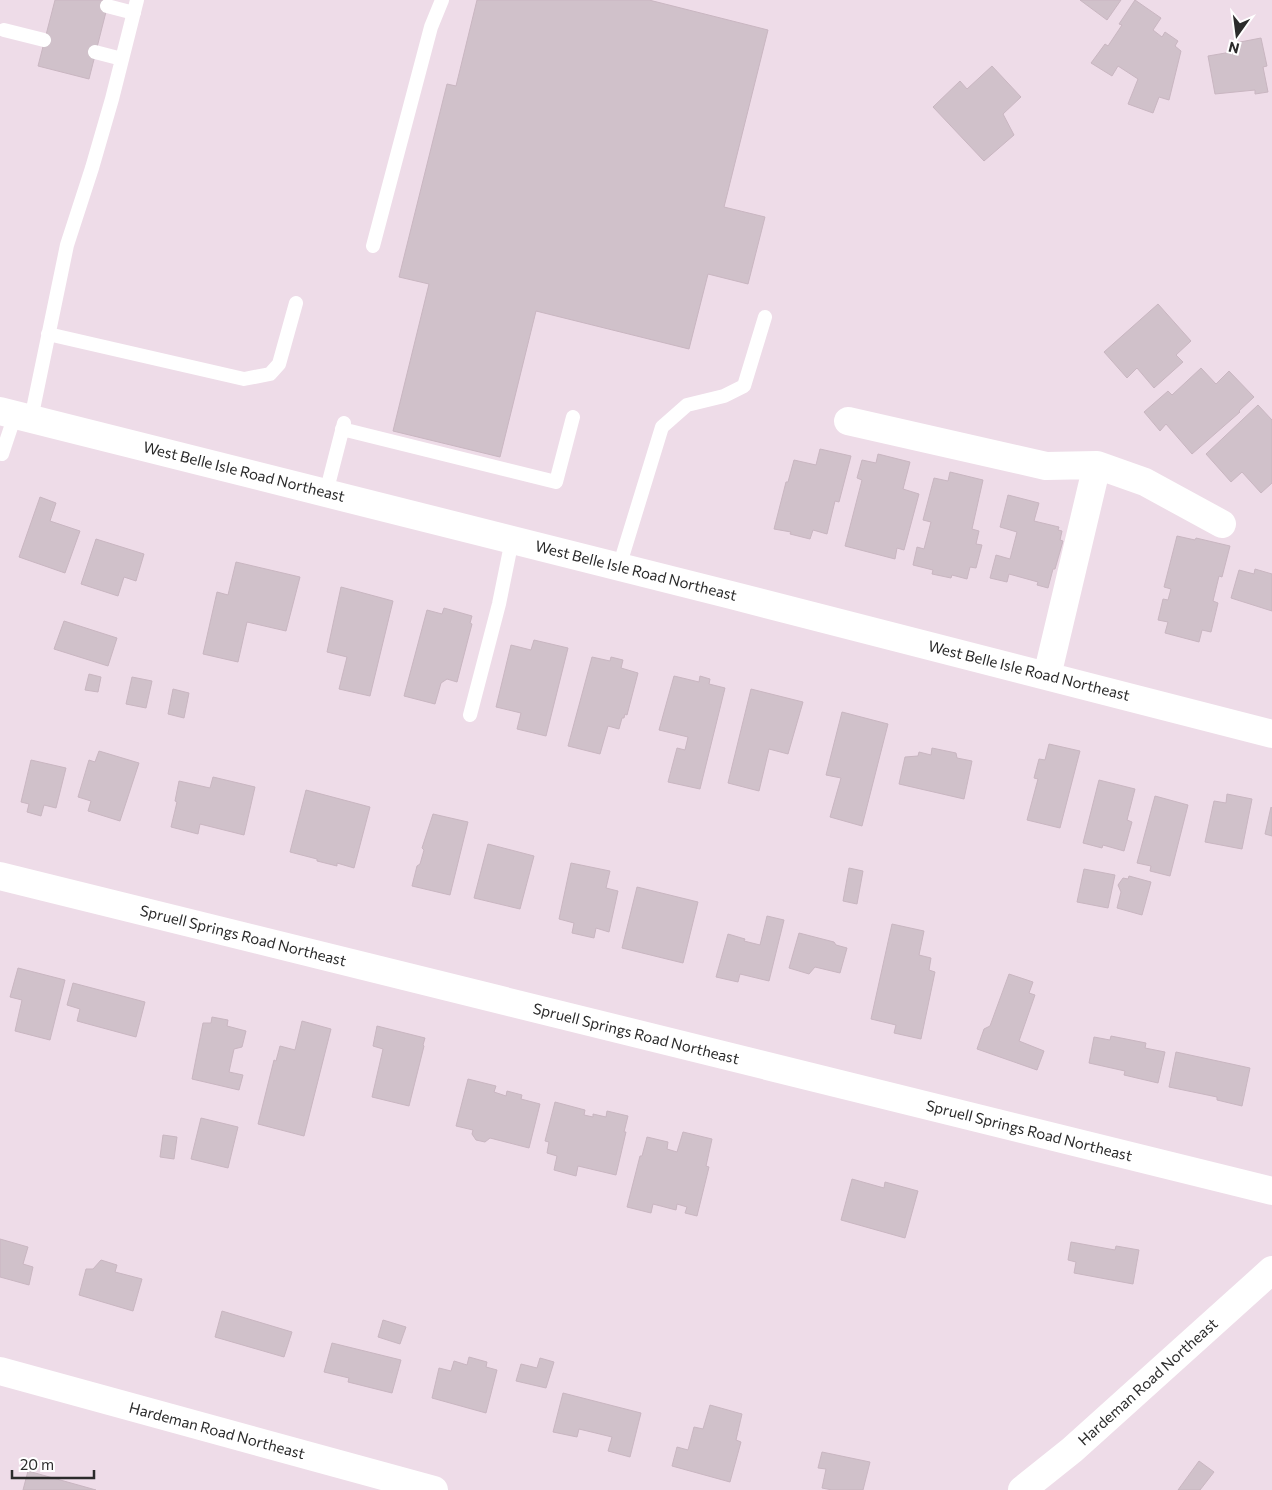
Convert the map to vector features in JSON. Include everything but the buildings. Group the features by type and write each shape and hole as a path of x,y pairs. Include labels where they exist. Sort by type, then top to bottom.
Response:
{"street":[{"name":"West Belle Isle Road Northeast","path":"15,415 1272,734"},
{"path":"848,420 1046,466 1098,465 1145,482 1222,524"},
{"path":"1047,676 1098,465"},
{"name":"Spruell Springs Road Northeast","path":"0,876 1272,1191"},
{"name":"Hardeman Road Northeast","path":"1022,1490 1072,1450 1272,1270"},
{"name":"Hardeman Road Northeast","path":"0,1371 434,1490"}],"lane":[{"path":"373,246 431,27 442,0"},
{"path":"0,454 2,454 15,415 48,334 67,244 92,168 135,6 107,6"},
{"path":"4,30 44,40"},
{"path":"95,52 122,58"},
{"path":"48,334 244,378 270,374 279,364 296,303"},
{"path":"619,567 662,427 687,405 724,396 744,386 765,318"},
{"path":"326,493 343,426 556,482 573,417"},
{"path":"470,715 499,604 512,540"}]}
